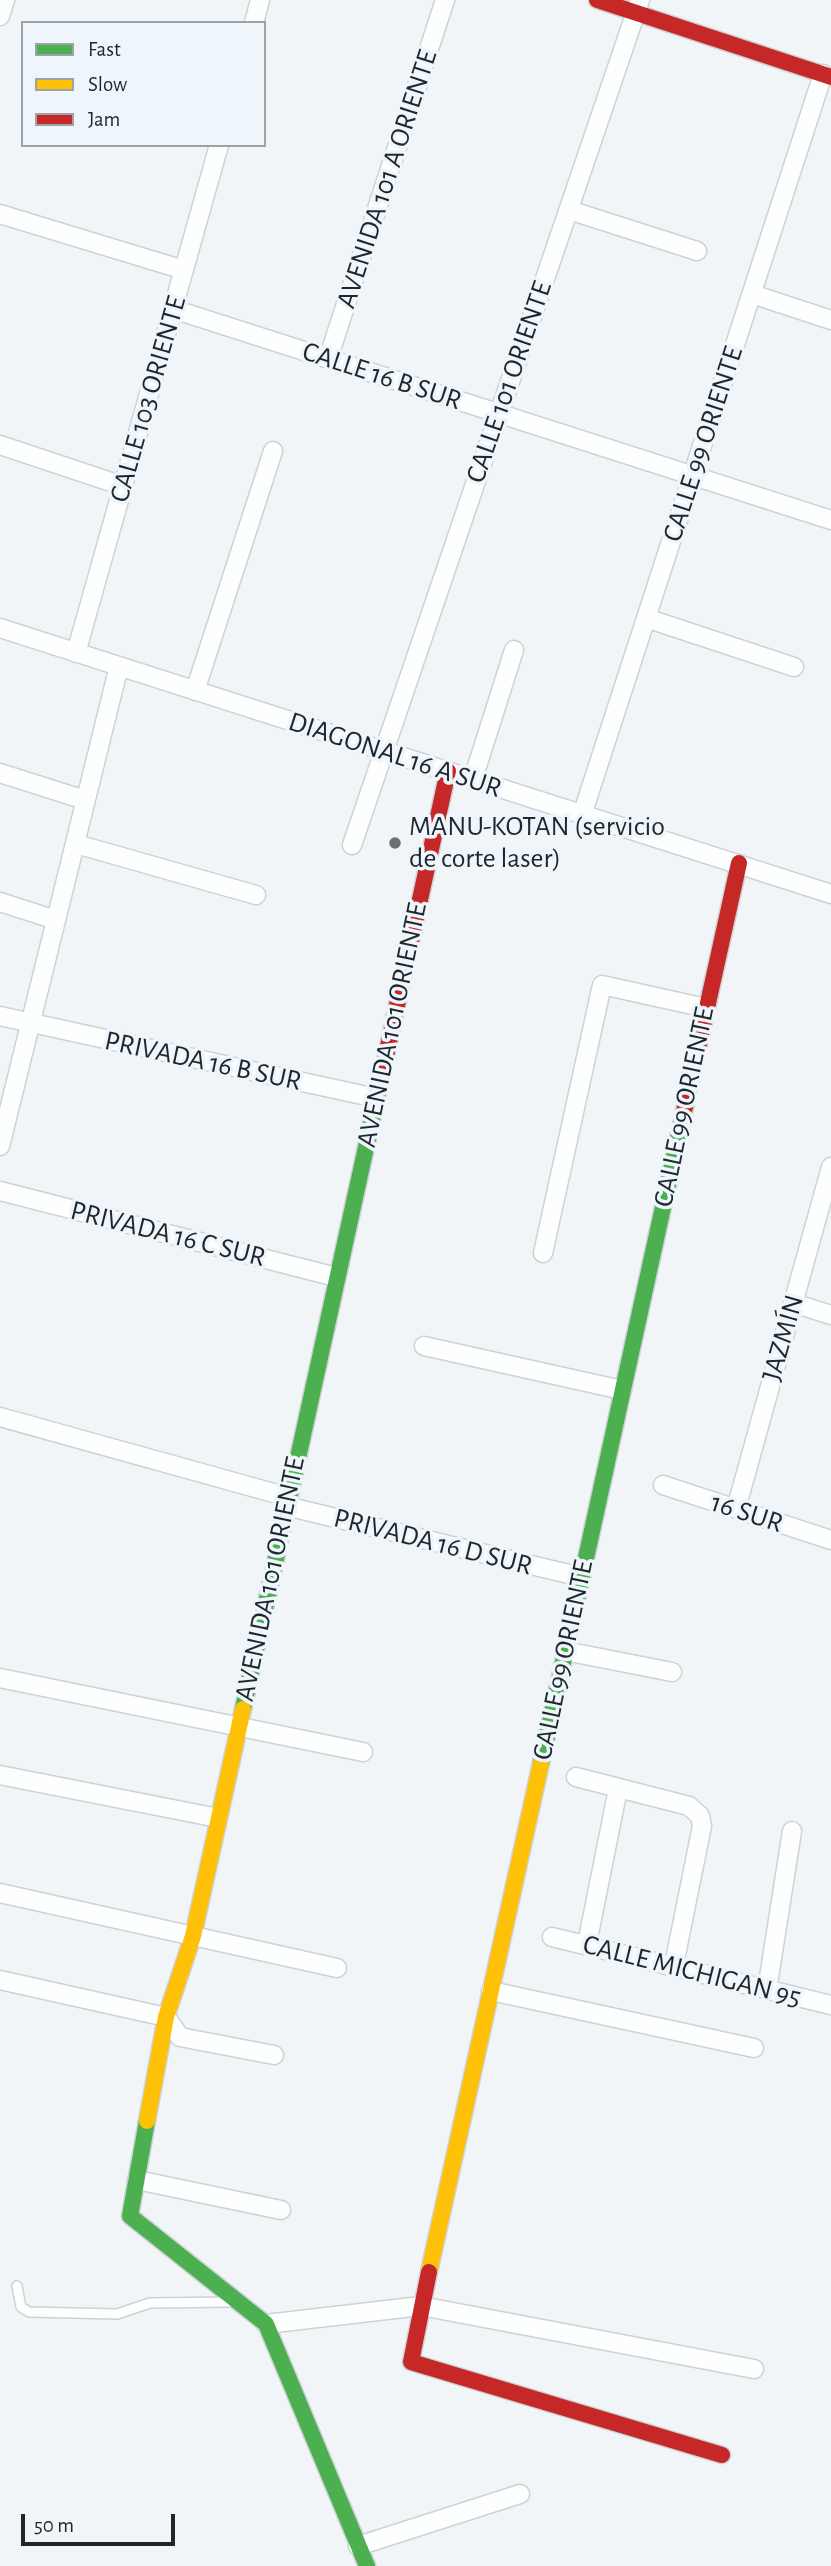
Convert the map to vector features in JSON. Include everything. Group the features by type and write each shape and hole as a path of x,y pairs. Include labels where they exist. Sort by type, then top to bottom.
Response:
{"street":[{"path":"0,16 5,0"},
{"path":"255,21 260,0"},
{"name":"AVENIDA 101 A ORIENTE","path":"328,359 445,0"},
{"path":"597,0 638,7 827,75"},
{"name":"CALLE 101 ORIENTE","path":"352,845 381,750 638,7"},
{"name":"CALLE 99 ORIENTE","path":"582,815 752,294 827,75"},
{"name":"CALLE 103 ORIENTE","path":"76,653 218,147"},
{"path":"569,210 697,251"},
{"path":"0,214 184,270"},
{"path":"752,294 831,320"},
{"name":"CALLE 16 B SUR","path":"173,309 831,520"},
{"path":"0,445 123,486"},
{"path":"195,691 273,451"},
{"path":"646,618 794,667"},
{"name":"DIAGONAL 16 A SUR","path":"0,628 831,894"},
{"path":"473,779 514,650"},
{"path":"0,1146 119,666"},
{"name":"AVENIDA 101 ORIENTE","path":"266,2324 130,2216 166,2017 193,1936 448,771"},
{"path":"0,773 85,800"},
{"path":"76,844 256,895"},
{"name":"CALLE 99 ORIENTE","path":"722,2455 411,2362 421,2306 739,863"},
{"path":"0,902 56,920"},
{"path":"543,1253 602,985 706,1008"},
{"path":"0,1016 31,1023"},
{"name":"PRIVADA 16 B SUR","path":"31,1023 376,1098"},
{"name":"JAZMÍN","path":"736,1509 831,1167"},
{"name":"PRIVADA 16 C SUR","path":"0,1191 336,1277"},
{"path":"793,1303 831,1315"},
{"path":"424,1346 622,1390"},
{"name":"PRIVADA 16 D SUR","path":"0,1417 287,1501 581,1577"},
{"name":"16 SUR","path":"663,1485 831,1540"},
{"path":"565,1651 672,1672"},
{"path":"0,1678 362,1752"},
{"path":"0,1774 218,1818"},
{"path":"576,1777 689,1806 700,1816 702,1826 674,1965"},
{"path":"587,1944 618,1789"},
{"path":"766,1990 792,1831"},
{"path":"0,1893 337,1968"},
{"name":"CALLE MICHIGAN 95","path":"552,1937 831,2005"},
{"path":"0,1980 166,2017 180,2037 274,2055"},
{"path":"491,1992 754,2048"},
{"path":"137,2180 281,2210"},
{"path":"366,2566 266,2324 421,2306 754,2369"},
{"path":"358,2546 520,2494"}],"lane":[{"path":"17,2286 21,2307 29,2312 117,2314 150,2303 238,2302"}],"traffic: fast":[{"path":"243,1709 379,1088"},
{"path":"541,1763 685,1107"},
{"path":"147,2121 130,2216 266,2324 367,2566"}],"traffic: slow":[{"path":"147,2121 166,2017 193,1936 243,1709"},
{"path":"429,2272 541,1763"}],"traffic: jam":[{"path":"597,0 831,77"},
{"path":"379,1088 448,771"},
{"path":"685,1107 739,863"},
{"path":"429,2272 411,2362 722,2455"}],"place":[{"name":"MANU-KOTAN (servicio de corte laser)","path":"395,843"}]}
